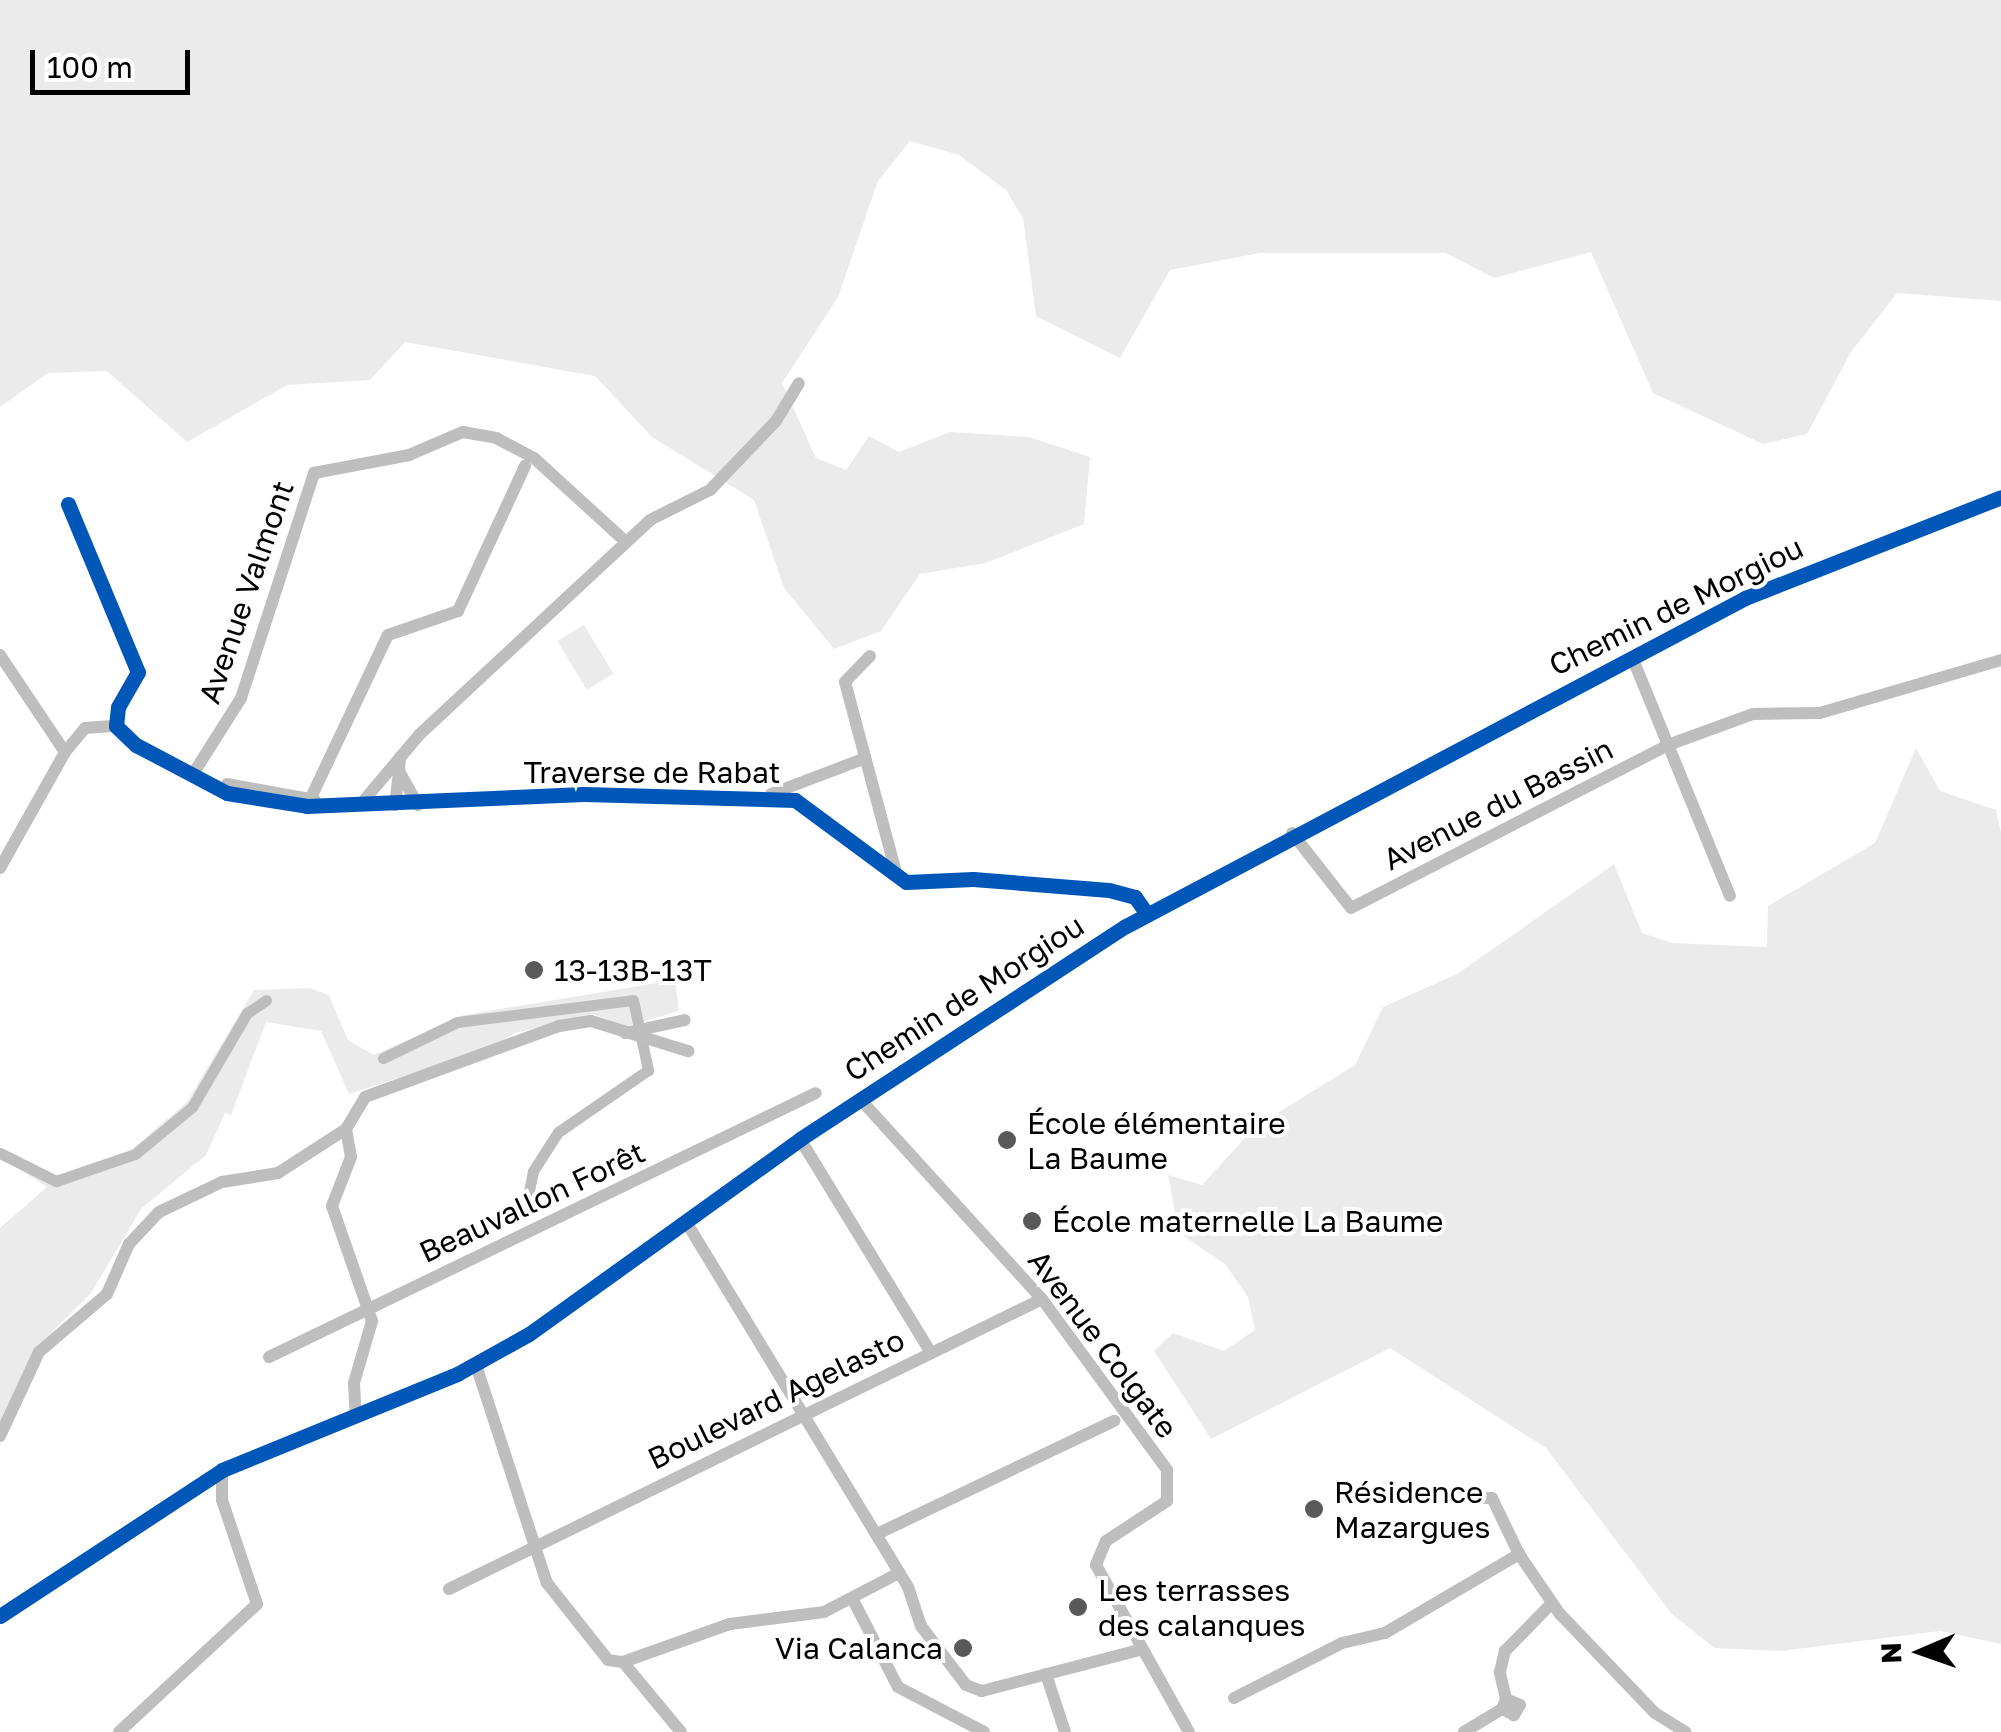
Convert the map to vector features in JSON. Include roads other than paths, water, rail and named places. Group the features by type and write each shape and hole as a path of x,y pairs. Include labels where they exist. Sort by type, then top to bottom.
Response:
{"street":[{"path":"360,805 650,520 710,490 776,421 799,383"},
{"name":"Avenue Valmont","path":"199,777 242,698 314,472 409,455 463,432 516,448 626,542"},
{"path":"308,802 388,636 458,611 529,462"},
{"name":"Chemin de Morgiou","path":"0,1616 222,1470 285,1439 356,1416 476,1365 688,1225 800,1139 1147,914 1292,834 1801,572 2001,497"},
{"path":"1,864 65,752 86,728 116,726 118,708 138,672 68,504"},
{"path":"0,656 65,752"},
{"path":"870,656 845,682 897,874"},
{"path":"1632,657 1730,896"},
{"name":"Avenue du Bassin","path":"1292,834 1351,908 1668,746 1753,714 1820,713 2001,660"},
{"name":"Traverse de Rabat","path":"116,726 136,745 247,798 395,806 584,794 764,797 808,806 897,874 919,884 972,879 1109,890 1135,898 1147,914"},
{"path":"764,797 863,759"},
{"path":"399,764 418,805"},
{"path":"395,806 399,764"},
{"path":"622,1033 684,1020"},
{"path":"0,1436 39,1352 107,1294 129,1244 159,1212 222,1182 278,1173 346,1129 365,1097 528,1036 591,1021 688,1051"},
{"name":"Beauvallon Forêt","path":"269,1357 816,1093"},
{"name":"Avenue Colgate","path":"860,1099 1042,1299 1170,1482 1167,1501 1106,1542 1096,1560 1098,1577 1189,1732"},
{"path":"346,1129 350,1157 332,1206 370,1307 371,1337 354,1383 356,1416"},
{"path":"800,1139 930,1351"},
{"path":"688,1225 877,1534 899,1572 922,1626 972,1690 1139,1650"},
{"name":"Boulevard Agelasto","path":"449,1589 1042,1299"},
{"path":"476,1365 534,1546 562,1606 604,1656 622,1662 681,1732"},
{"path":"877,1534 1114,1421"},
{"path":"119,1732 257,1604 222,1500 222,1470"},
{"path":"1479,1498 1492,1498 1519,1554 1552,1603 1654,1713 1686,1732"},
{"path":"1234,1698 1342,1644 1385,1633 1519,1554"},
{"path":"622,1662 730,1624 824,1612 899,1572"},
{"path":"852,1598 898,1687 984,1732"},
{"path":"1520,1732 1508,1708 1500,1672 1505,1651 1552,1603"},
{"path":"1046,1674 1064,1732"},
{"path":"1464,1732 1508,1708"}],"waterway":[{"path":"0,1153 56,1181 135,1154 192,1107 247,1013 266,1000"},
{"path":"383,1058 457,1022 633,1000 648,1070 558,1132 533,1171 525,1211"}],"place":[{"name":"13-13B-13T","path":"534,970"},
{"name":"École élémentaire La Baume","path":"1007,1140"},
{"name":"École maternelle La Baume","path":"1032,1221"},
{"name":"Résidence Mazargues","path":"1314,1509"},
{"name":"Les terrasses des calanques","path":"1078,1607"},
{"name":"Via Calanca","path":"963,1648"}]}
